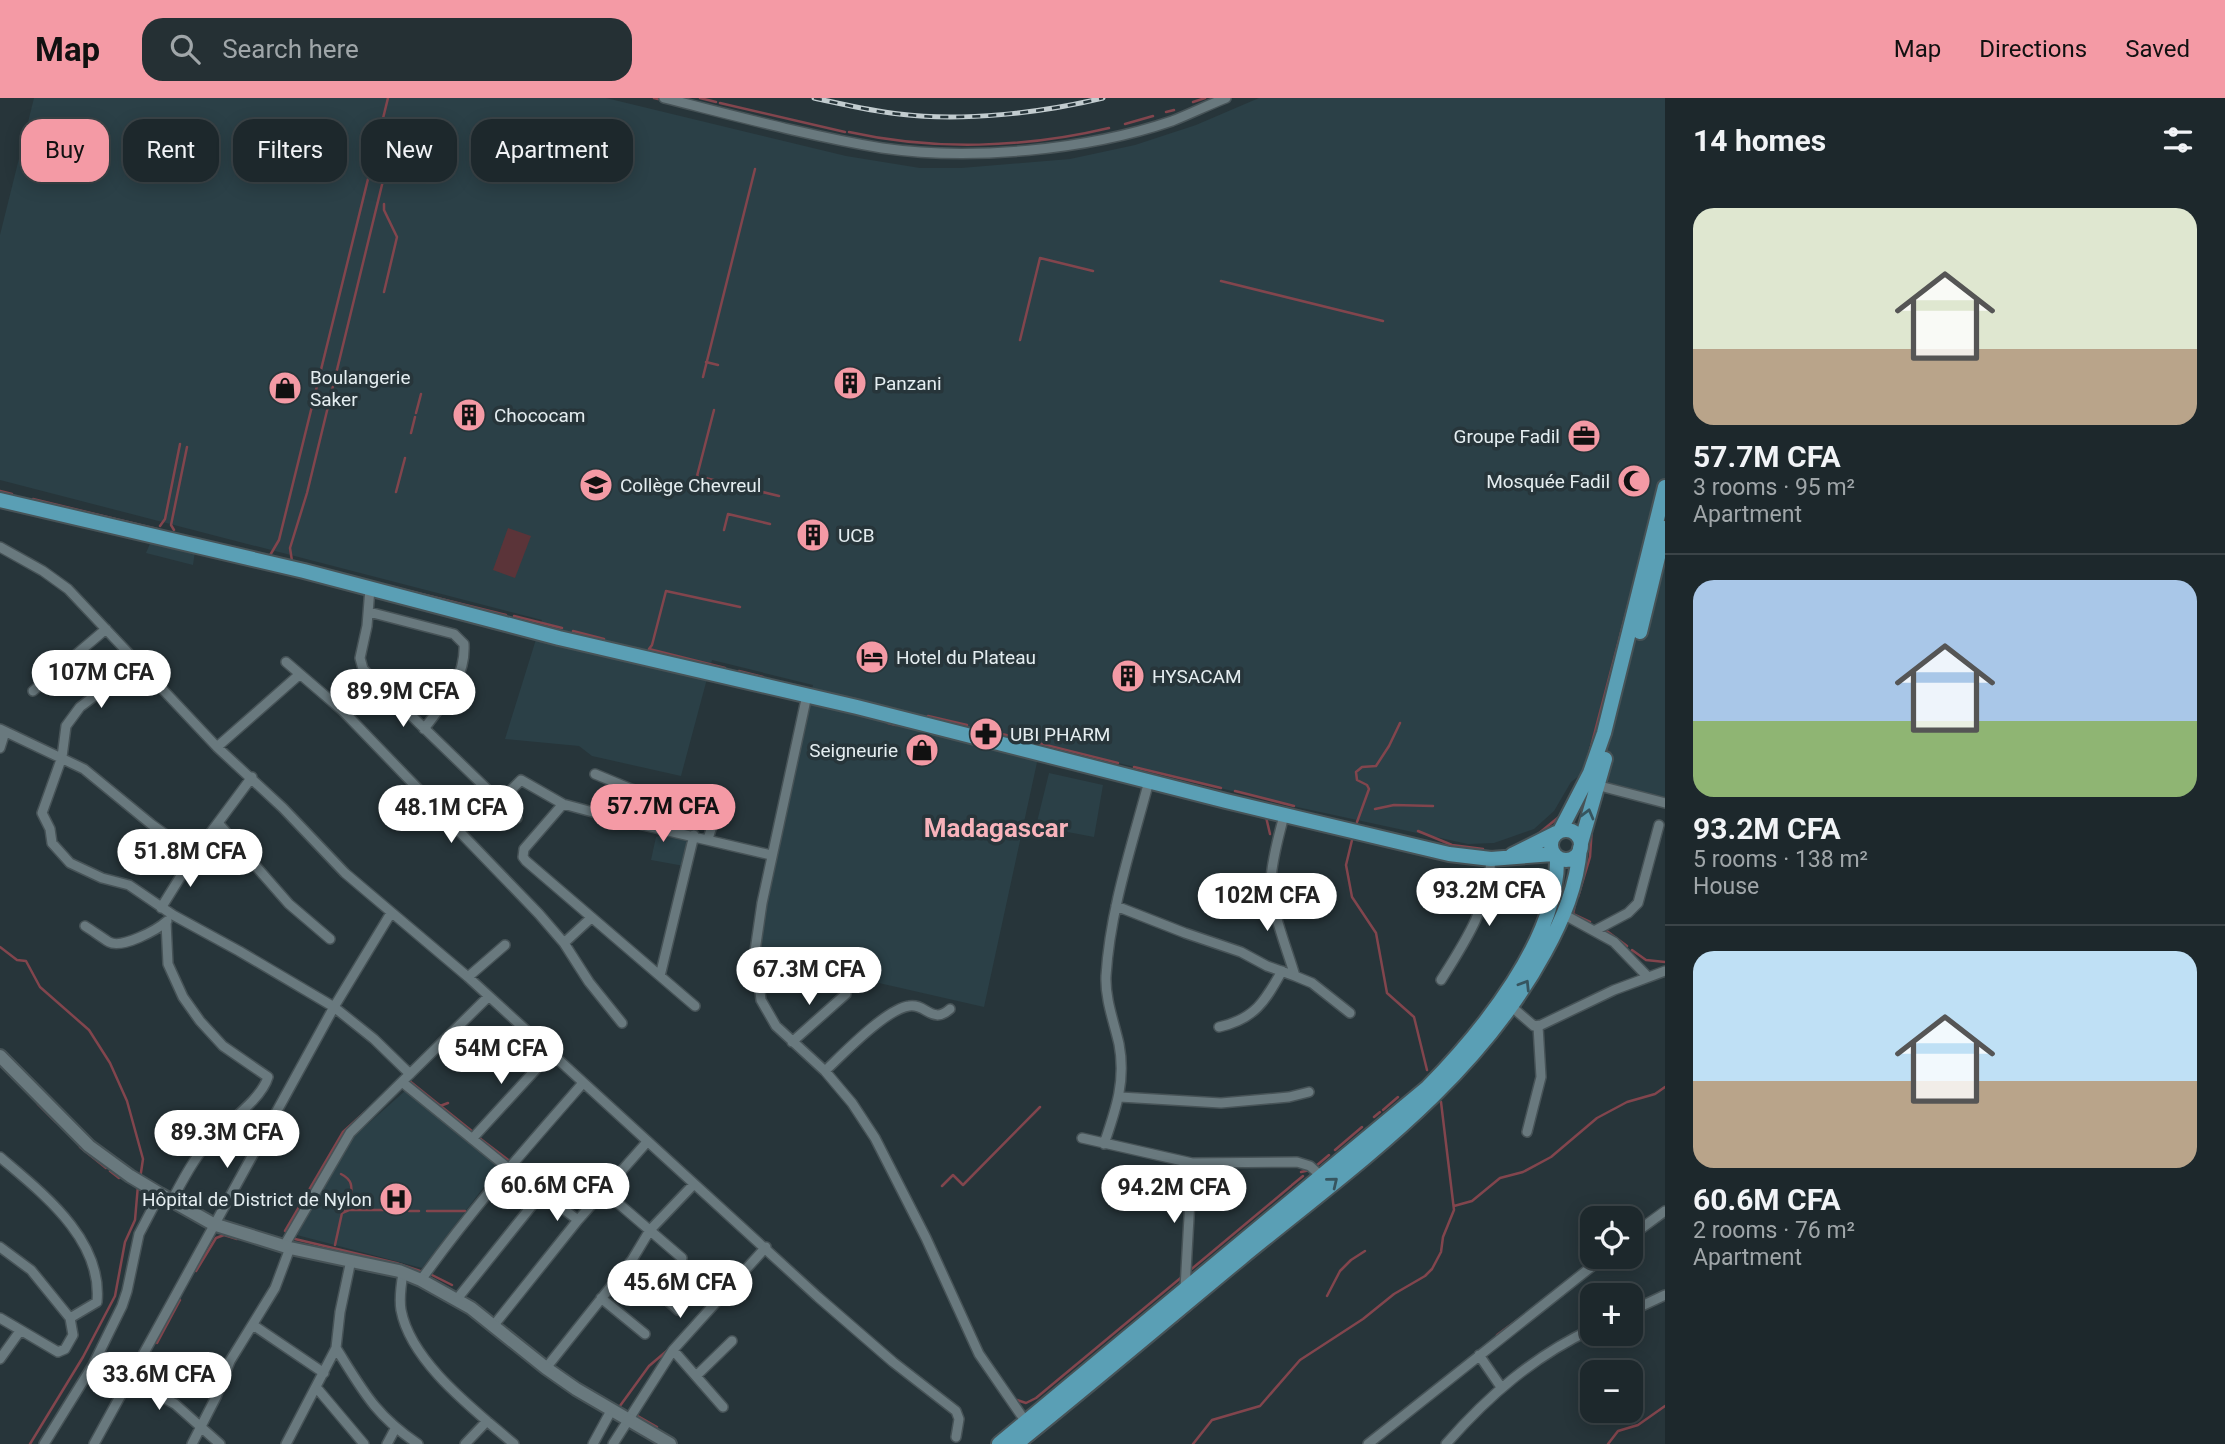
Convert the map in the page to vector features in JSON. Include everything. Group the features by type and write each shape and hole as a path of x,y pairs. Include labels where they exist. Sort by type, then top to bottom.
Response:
{"main road":[{"path":"1016,1444 1029,1427 1185,1289 1427,1088 1452,1063 1563,914 1576,881 1581,846 1654,553 1665,487"},
{"path":"0,500 370,599 559,638 807,695 1449,855 1498,859 1555,856 1571,859 1581,846"},
{"path":"1654,553 1665,528"},
{"path":"999,1444 1029,1427 1392,1134 1458,1073 1512,1007 1545,937 1554,895 1555,856 1550,845 1590,773 1621,690"},
{"path":"1498,859 1559,832 1573,832 1581,846"}],"street":[{"path":"664,98 883,148 965,153 1060,146 1125,134 1172,121 1226,98"},
{"path":"0,547 43,571 68,589 218,747 252,777 345,873 468,977 818,1297 956,1411 960,1419 956,1437"},
{"path":"424,729 456,685 463,662 464,644 454,634 370,599 360,664 424,729 517,818"},
{"path":"33,691 106,629"},
{"path":"286,662 343,711 564,943 589,982 622,1023"},
{"path":"138,663 80,707 66,726 62,757 42,813 55,848 76,867 129,885 161,908 169,918 239,951 334,1007 410,1074"},
{"path":"218,747 300,674"},
{"path":"807,695 771,855 755,951 761,1000 768,1014 792,1042 825,1071 852,1103 875,1138 926,1238 979,1354 1029,1427"},
{"path":"0,748 3,731 85,769 151,824 194,855"},
{"path":"595,774 631,789 713,809 716,813 708,839"},
{"path":"161,908 194,855 252,777"},
{"path":"500,801 521,780 563,803 630,822 771,855"},
{"path":"1104,1143 1120,1097 1122,1059 1107,997 1106,980 1116,906 1149,781"},
{"path":"1596,785 1665,803"},
{"path":"563,803 524,849 523,857 695,1006"},
{"path":"1284,815 1271,881 1273,899 1295,976"},
{"path":"218,823 289,904 330,939"},
{"path":"1596,930 1628,913 1638,903 1659,825"},
{"path":"660,976 694,835"},
{"path":"1440,980 1472,931 1498,859"},
{"path":"1116,906 1241,952 1312,983 1350,1013"},
{"path":"94,1444 334,1007 391,913"},
{"path":"1563,914 1596,930 1627,953 1647,976"},
{"path":"85,926 109,942 116,943 146,935 169,918"},
{"path":"44,1444 93,1365 125,1298 139,1234 162,1195 268,1081 268,1077 223,1046 183,997 168,964 169,918"},
{"path":"564,943 591,918"},
{"path":"468,977 505,945"},
{"path":"1219,1027 1252,1014 1282,971"},
{"path":"1538,1026 1647,976 1665,971"},
{"path":"792,1042 846,994"},
{"path":"192,1444 216,1397 230,1361 275,1288 287,1247 343,1143 488,997"},
{"path":"825,1071 868,1030 906,1007 914,1006 937,1016 944,1015 950,1009"},
{"path":"1512,1007 1538,1026"},
{"path":"1527,1132 1541,1077 1538,1026"},
{"path":"472,1139 551,1054"},
{"path":"0,1056 89,1146 162,1195 213,1224 287,1247 329,1258 351,1260 421,1280 457,1298 546,1368 670,1444"},
{"path":"402,1082 508,1168 578,1220"},
{"path":"421,1280 508,1168 583,1083"},
{"path":"1120,1097 1221,1103 1289,1097 1309,1092"},
{"path":"1082,1138 1192,1163 1297,1162 1310,1166 1321,1176"},
{"path":"494,1325 578,1220 647,1142"},
{"path":"0,1157 70,1223 85,1247 94,1272 97,1302 70,1318"},
{"path":"1185,1289 1192,1163"},
{"path":"546,1368 632,1260 650,1230 694,1184"},
{"path":"604,1191 682,1258"},
{"path":"457,1298 542,1193"},
{"path":"1643,1227 1665,1211"},
{"path":"0,1247 31,1270 70,1318 73,1335 62,1352 19,1331 0,1318"},
{"path":"593,1444 766,1247"},
{"path":"286,1444 336,1348 340,1312 351,1260"},
{"path":"632,1260 678,1310"},
{"path":"1368,1444 1588,1269"},
{"path":"403,1273 401,1310 408,1332 420,1352 449,1385 514,1444"},
{"path":"1643,1305 1665,1295"},
{"path":"601,1298 645,1334"},
{"path":"253,1325 324,1373"},
{"path":"0,1359 19,1331"},
{"path":"1446,1444 1473,1414 1536,1359 1580,1334"},
{"path":"696,1376 732,1341"},
{"path":"336,1348 370,1402 395,1429 418,1444"},
{"path":"673,1350 723,1407"},
{"path":"1479,1355 1502,1387"},
{"path":"93,1365 175,1404 220,1444"},
{"path":"316,1387 365,1444"},
{"path":"613,1444 619,1413"},
{"path":"465,1444 487,1420"},
{"path":"387,1444 395,1429"}],"shaded area":[{"path":"34,98 606,98 846,156 920,168 961,168 1070,159 1135,145 1196,125 1259,98 1665,98 1665,805 1598,788 1592,766 1571,782 1554,811 1534,829 1494,843 1468,844 1297,807 1041,744 984,1007 756,955 775,847 813,685 712,660 681,776 592,756 579,746 505,739 542,620 0,480 0,235 21,150 21,182 109,182 109,119 29,119"},
{"path":"508,528 531,536 515,578 493,570"},
{"path":"151,541 195,551 193,565 146,553"},
{"path":"1049,773 1103,785 1094,837 1036,826"},
{"path":"668,833 690,836 684,866 651,860 656,837"},
{"name":"Hôpital de District de Nylon","path":"405,1091 499,1167 422,1268 297,1235 352,1138"}],"waterway":[{"path":"269,557 279,540 388,98"},
{"path":"654,98 658,99"},
{"path":"700,98 716,102"},
{"path":"1193,102 1205,98"},
{"path":"720,103 845,132"},
{"path":"1166,112 1174,110"},
{"path":"1125,124 1153,116"},
{"path":"849,132 914,142 979,145 1045,140 1109,128"},
{"path":"703,377 755,169"},
{"path":"292,561 290,548 307,493 383,182"},
{"path":"384,204 384,210 397,237 384,292"},
{"path":"1020,340 1040,258 1093,271"},
{"path":"1221,281 1383,321"},
{"path":"706,362 718,365"},
{"path":"416,413 421,394"},
{"path":"714,410 697,476 779,496"},
{"path":"411,433 415,417"},
{"path":"160,526 165,519 180,444"},
{"path":"174,530 171,525 187,447"},
{"path":"396,492 405,458"},
{"path":"0,491 12,494"},
{"path":"33,499 157,529"},
{"path":"724,530 728,514 770,524"},
{"path":"1588,758 1639,564"},
{"path":"393,587 506,615"},
{"path":"725,668 649,649 666,591 740,607"},
{"path":"514,616 562,628"},
{"path":"573,631 604,639"},
{"path":"739,671 763,677"},
{"path":"928,716 967,725"},
{"path":"888,723 896,725"},
{"path":"1357,822 1369,789 1357,780 1356,772 1362,767 1376,766 1400,723"},
{"path":"1002,734 1118,763"},
{"path":"1605,755 1608,741"},
{"path":"1134,767 1221,788"},
{"path":"1235,791 1251,795"},
{"path":"1251,795 1294,806"},
{"path":"1375,809 1394,805 1433,806"},
{"path":"1538,834 1560,816"},
{"path":"1266,817 1270,834"},
{"path":"1578,897 1590,857 1592,827"},
{"path":"1418,831 1452,845 1483,849"},
{"path":"1353,836 1346,865 1352,897 1376,933 1387,993 1414,1017 1427,1070"},
{"path":"1576,900 1573,914 1590,922"},
{"path":"1604,929 1627,946"},
{"path":"0,947 17,960 26,961 40,987 89,1030 110,1063 127,1101 143,1159 140,1179"},
{"path":"1632,950 1646,960 1665,962"},
{"path":"407,1079 473,1132"},
{"path":"1454,1206 1472,1201 1500,1178 1523,1172 1551,1157 1597,1118 1627,1102 1655,1094 1665,1087"},
{"path":"1383,1110 1398,1097"},
{"path":"1193,1444 1212,1420 1260,1406 1300,1360 1432,1269 1441,1252 1443,1237 1454,1210 1441,1102"},
{"path":"440,1106 448,1103"},
{"path":"38,1104 56,1122"},
{"path":"942,1186 953,1175 963,1185 1040,1107"},
{"path":"285,1231 343,1132 365,1112"},
{"path":"1374,1117 1380,1112"},
{"path":"1335,1150 1362,1127"},
{"path":"478,1137 511,1162"},
{"path":"80,1147 106,1168"},
{"path":"1316,1166 1329,1155"},
{"path":"1301,1172 1310,1170"},
{"path":"110,1171 119,1178"},
{"path":"341,1174 350,1181 351,1187 351,1199 343,1212"},
{"path":"1292,1185 1303,1176"},
{"path":"30,1444 83,1357 115,1296 125,1242 135,1220 138,1185"},
{"path":"1188,1272 1291,1186"},
{"path":"335,1245 342,1213 349,1210 394,1210"},
{"path":"409,1211 419,1211"},
{"path":"427,1211 465,1211"},
{"path":"196,1271 216,1238 224,1235 237,1239"},
{"path":"295,1239 420,1271"},
{"path":"1327,1296 1340,1271 1365,1251"},
{"path":"430,1274 452,1285"},
{"path":"1017,1400 1026,1403 1036,1398 1183,1276"},
{"path":"1206,1296 1223,1282"},
{"path":"1176,1322 1204,1298"},
{"path":"157,1343 180,1300"},
{"path":"1497,1335 1532,1309"},
{"path":"617,1410 649,1366 669,1349"},
{"path":"1608,1444 1618,1431 1638,1425 1665,1406"},
{"path":"1028,1444 1069,1410"},
{"path":"636,1415 657,1427"}],"railway":[{"path":"814,98 888,113 949,117 1028,112 1103,98"}],"place":[{"name":"Panzani","path":"850,383"},
{"name":"Boulangerie Saker","path":"285,388"},
{"name":"Chococam","path":"469,415"},
{"name":"Groupe Fadil","path":"1584,436"},
{"name":"Mosquée Fadil","path":"1634,481"},
{"name":"Collège Chevreul","path":"596,485"},
{"name":"UCB","path":"813,535"},
{"name":"Hotel du Plateau","path":"872,657"},
{"name":"HYSACAM","path":"1128,676"},
{"name":"UBI PHARM","path":"986,734"},
{"name":"Seigneurie","path":"922,750"},
{"name":"Hôpital de District de Nylon","path":"396,1199"}],"district":[{"name":"Madagascar","path":"996,828"}]}
